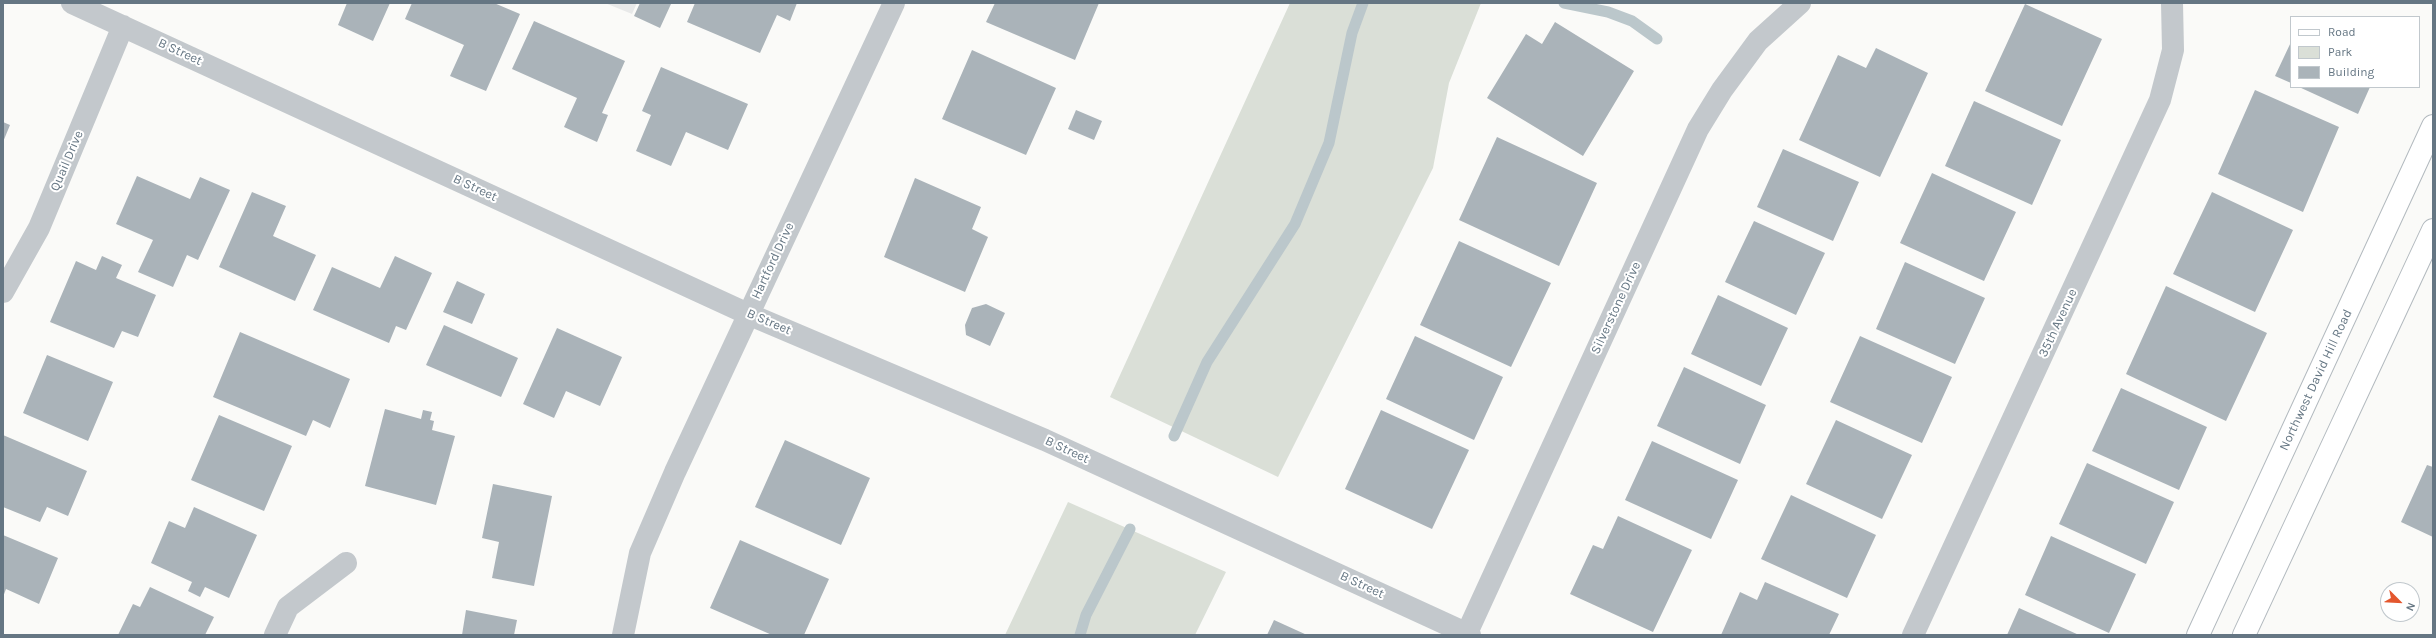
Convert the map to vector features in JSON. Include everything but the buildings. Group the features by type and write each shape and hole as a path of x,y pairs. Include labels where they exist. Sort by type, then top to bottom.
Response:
{"street":[{"name":"B Street","path":"72,3 748,314 1045,440 1468,634"},
{"name":"Hartford Drive","path":"623,635 640,553 748,314 894,3"},
{"name":"Silverstone Drive","path":"1468,634 1698,129 1722,90 1758,41 1800,3"},
{"name":"35th Avenue","path":"1913,635 2160,100 2173,50 2172,3"},
{"name":"Quail Drive","path":"3,292 40,228 123,26"},
{"name":"Northwest David Hill Road","path":"2198,635 2433,126"},
{"path":"2244,635 2433,230"},
{"path":"275,635 288,607 346,563"}],"shaded area":[{"path":"605,3 637,3 632,14"}],"green space":[{"path":"1290,3 1481,3 1449,83 1433,168 1278,477 1110,397"},
{"path":"1068,502 1226,572 1195,635 1005,635"}],"waterway":[{"path":"1174,436 1207,362 1295,224 1329,143 1352,33 1363,3"},
{"path":"1564,3 1608,12 1632,21 1657,39"},
{"path":"1080,635 1086,615 1130,529"}]}
